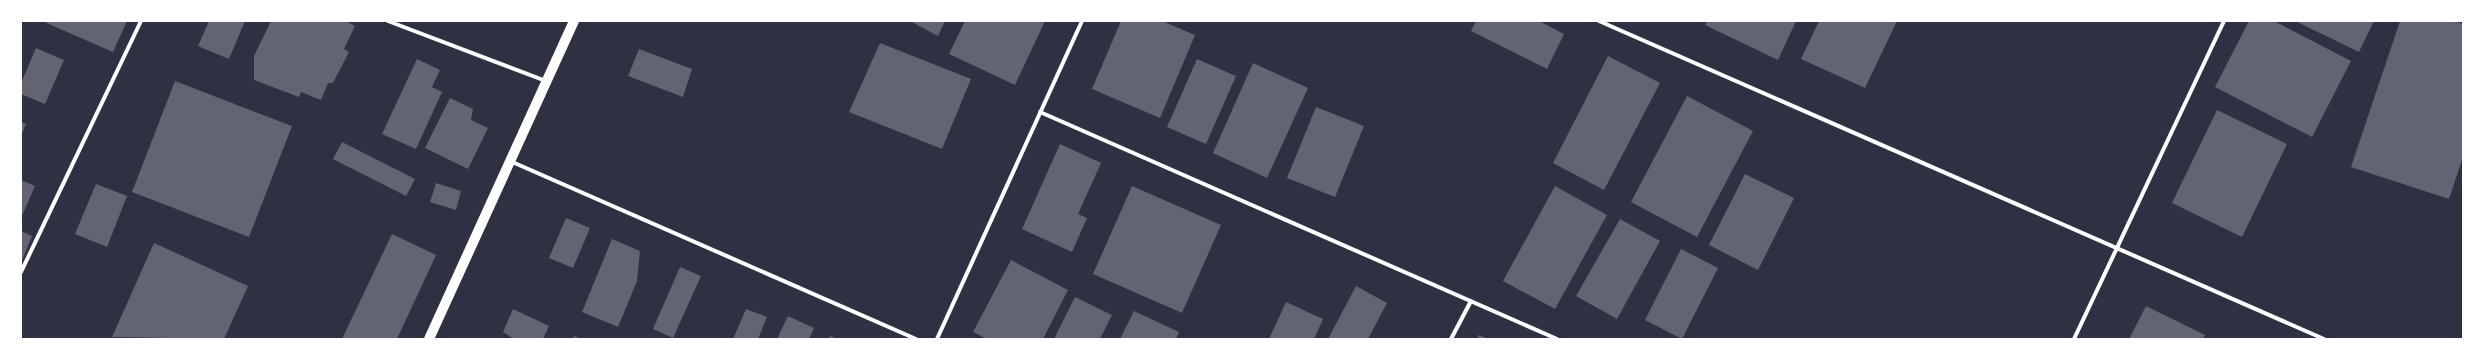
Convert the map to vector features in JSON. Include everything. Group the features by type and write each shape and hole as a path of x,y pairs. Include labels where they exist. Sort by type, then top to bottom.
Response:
{"main road":[{"path":"429,339 574,21"}],"street":[{"path":"21,272 141,21"},
{"path":"388,21 546,82"},
{"path":"937,339 1082,21"},
{"path":"1599,21 2324,339"},
{"path":"2074,339 2224,21"},
{"path":"1040,112 1557,339"},
{"path":"510,161 916,339"},
{"path":"1451,339 1471,301"}],"building":[{"path":"42,21 127,21 113,52"},
{"path":"209,21 245,21 229,59 198,46"},
{"path":"271,21 346,21 355,26 344,49 349,52 333,83 328,83 321,100 301,92 299,97 254,80 254,56"},
{"path":"910,21 945,21 938,36"},
{"path":"965,21 1045,21 1015,85 949,54"},
{"path":"1121,21 1162,21 1195,35 1160,118 1092,89"},
{"path":"1476,21 1539,21 1564,34 1547,69 1471,31"},
{"path":"1707,21 1796,21 1778,60 1705,25"},
{"path":"1819,21 1897,21 1865,88 1801,59"},
{"path":"2249,21 2274,21 2351,61 2312,137 2215,87"},
{"path":"2295,21 2374,21 2359,52"},
{"path":"2400,21 2453,21 2463,24 2463,157 2449,199 2351,167"},
{"path":"880,43 971,79 942,149 849,112"},
{"path":"36,48 64,60 45,104 21,94 21,83"},
{"path":"639,49 692,69 683,97 628,76"},
{"path":"1608,56 1660,83 1604,190 1553,163"},
{"path":"417,59 440,70 432,87 442,92 416,149 382,134"},
{"path":"1197,59 1236,76 1206,144 1167,127"},
{"path":"1253,63 1308,88 1267,178 1213,153"},
{"path":"175,81 292,126 249,237 132,192"},
{"path":"1687,96 1753,131 1697,237 1631,202"},
{"path":"450,98 473,109 471,120 488,128 468,169 425,148"},
{"path":"1316,107 1364,126 1335,197 1287,178"},
{"path":"2217,110 2287,144 2242,237 2172,203"},
{"path":"21,122 26,124 21,136"},
{"path":"342,142 415,179 406,196 333,159"},
{"path":"1060,144 1101,163 1078,214 1087,218 1072,252 1022,229"},
{"path":"1745,174 1794,198 1758,270 1709,245"},
{"path":"21,180 35,186 21,218"},
{"path":"436,183 461,191 456,210 430,202"},
{"path":"96,184 127,196 107,247 75,234"},
{"path":"1132,186 1221,225 1182,313 1093,274"},
{"path":"1555,186 1607,215 1555,309 1503,281"},
{"path":"566,218 590,228 573,268 549,258"},
{"path":"1620,219 1660,241 1617,319 1576,296"},
{"path":"21,231 32,236 21,263"},
{"path":"392,234 436,255 397,339 342,339"},
{"path":"612,239 640,251 637,281 618,327 582,312"},
{"path":"154,243 248,286 224,339 112,337"},
{"path":"1681,249 1718,268 1682,339 1645,320"},
{"path":"1011,260 1068,290 1043,339 987,339 973,332"},
{"path":"680,267 701,276 673,338 653,329"},
{"path":"1356,286 1387,303 1368,339 1328,339"},
{"path":"1075,297 1112,315 1100,339 1054,339"},
{"path":"1286,302 1323,319 1314,339 1269,339"},
{"path":"2146,306 2205,335 2203,339 2129,339"},
{"path":"513,309 549,326 543,339 514,339 503,332"},
{"path":"746,309 767,317 758,339 733,339"},
{"path":"1134,311 1179,332 1176,339 1120,339"},
{"path":"788,316 814,328 809,339 777,339"},
{"path":"1479,335 1488,339 1477,339"},
{"path":"574,336 582,339 573,339"},
{"path":"830,336 838,339 829,339"}]}
